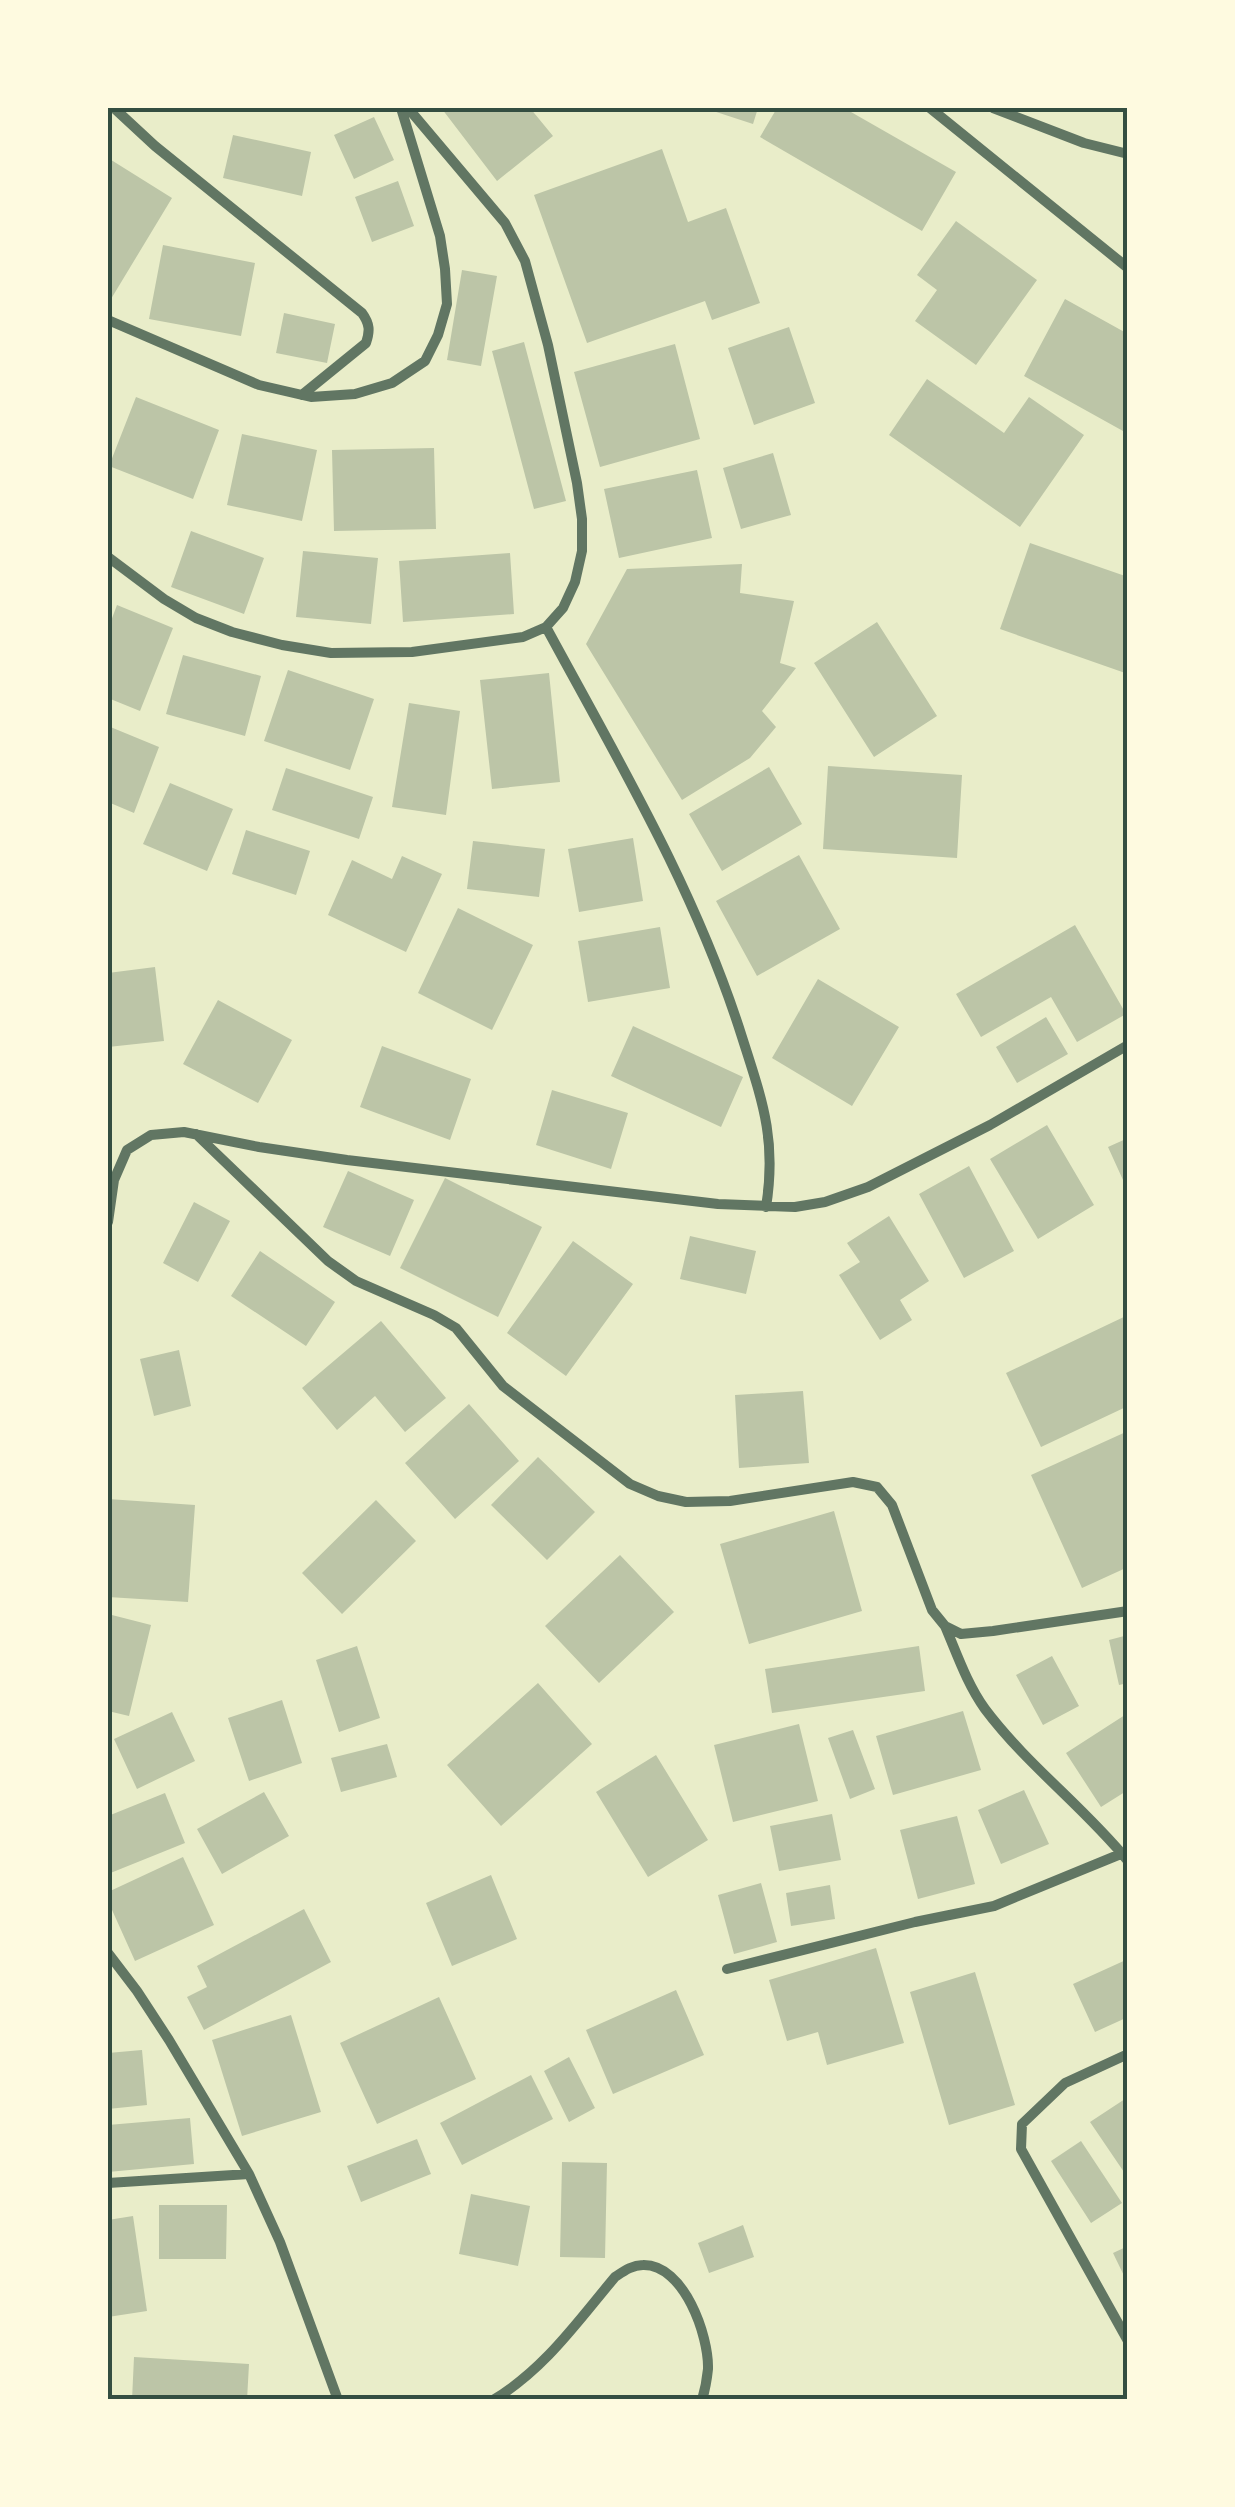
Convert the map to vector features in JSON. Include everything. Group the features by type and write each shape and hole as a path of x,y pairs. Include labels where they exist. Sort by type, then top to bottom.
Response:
{"street":[{"path":"114,108 368,321 366,344 302,395"},
{"path":"108,320 259,385 311,397 355,394 392,383 425,362 438,335 446,304 440,236 404,108"},
{"path":"108,557 196,618 282,646 331,653 412,652 523,637 546,627 563,608 575,582 582,551 582,519 548,345 525,261 505,223 404,108"},
{"path":"930,108 1128,268"},
{"path":"993,108 1084,143 1128,154"},
{"path":"546,627 668,852 728,994 770,1138 772,1173 766,1207"},
{"path":"108,1222 114,1180 127,1150 151,1135 184,1132 260,1147 718,1204 794,1207 825,1202 868,1187 990,1125 1128,1045"},
{"path":"196,1134 328,1261 356,1280 434,1314 456,1328 503,1386 630,1484 686,1502 730,1501 853,1482 876,1487 892,1505 932,1610 945,1626 982,1705 1006,1735 1126,1855 994,1906 727,1969"},
{"path":"945,1626 961,1634 993,1632 1128,1611"},
{"path":"108,1954 169,2040 248,2174 280,2242 338,2400"},
{"path":"1128,2054 1065,2083 1050,2096 1022,2124 1021,2148 1128,2341"},
{"path":"108,2183 248,2174"},
{"path":"493,2400 544,2361 615,2276 630,2267 647,2264 661,2269 680,2285 694,2310 704,2337 708,2366 702,2400"}],"building":[{"path":"444,108 530,108 553,136 497,181"},
{"path":"704,108 758,108 753,124"},
{"path":"777,108 844,108 956,172 922,231 760,137"},
{"path":"374,117 394,160 354,179 334,135"},
{"path":"233,135 311,152 302,196 223,178"},
{"path":"662,149 688,222 726,208 760,303 712,320 705,301 587,343 534,195"},
{"path":"108,158 172,198 111,299 108,297"},
{"path":"398,181 414,226 372,242 355,197"},
{"path":"956,221 1037,280 976,365 915,321 937,290 917,275"},
{"path":"163,245 255,263 241,336 149,319"},
{"path":"462,270 497,276 481,366 447,360"},
{"path":"1065,299 1128,334 1128,422 1123,431 1024,376"},
{"path":"284,313 335,324 327,363 276,353"},
{"path":"789,327 815,403 754,425 728,348"},
{"path":"524,342 566,501 534,509 492,351"},
{"path":"675,344 700,439 600,467 574,372"},
{"path":"927,379 1004,433 1029,397 1084,435 1020,527 889,435"},
{"path":"136,397 219,430 193,499 109,466"},
{"path":"242,434 317,450 302,521 227,505"},
{"path":"434,448 436,529 334,531 332,450"},
{"path":"773,453 791,515 741,529 723,468"},
{"path":"697,470 712,538 619,558 604,489"},
{"path":"191,531 264,558 244,614 171,587"},
{"path":"1030,543 1128,577 1128,674 1000,629"},
{"path":"303,551 378,558 371,624 296,617"},
{"path":"510,553 514,614 403,622 399,561"},
{"path":"742,564 740,593 794,601 780,663 796,668 762,711 776,727 750,758 682,800 586,644 627,569"},
{"path":"117,605 173,628 140,711 108,698 108,629"},
{"path":"877,622 937,716 874,757 814,663"},
{"path":"183,655 261,676 245,736 166,714"},
{"path":"288,670 374,699 350,770 264,741"},
{"path":"549,673 560,782 492,789 480,680"},
{"path":"409,703 460,711 446,815 392,807"},
{"path":"108,726 159,747 134,813 108,802"},
{"path":"828,766 962,775 957,858 823,849"},
{"path":"769,767 802,824 722,871 689,814"},
{"path":"286,768 373,797 359,839 272,810"},
{"path":"170,783 233,809 207,871 143,844"},
{"path":"246,830 310,851 296,895 232,874"},
{"path":"633,838 643,901 579,912 568,849"},
{"path":"473,841 545,849 539,897 467,889"},
{"path":"799,855 840,929 757,976 716,901"},
{"path":"402,856 442,874 406,952 328,915 352,860 392,879"},
{"path":"458,908 533,945 492,1030 418,993"},
{"path":"1075,925 1126,1014 1077,1042 1051,997 981,1037 956,994"},
{"path":"660,927 670,988 588,1002 578,941"},
{"path":"155,967 164,1041 108,1047 108,973"},
{"path":"818,979 899,1027 852,1106 772,1058"},
{"path":"218,1000 292,1040 258,1103 183,1064"},
{"path":"1046,1017 1068,1054 1017,1083 996,1047"},
{"path":"633,1026 743,1077 721,1127 611,1076"},
{"path":"382,1046 471,1079 450,1140 360,1107"},
{"path":"552,1090 628,1113 611,1169 536,1145"},
{"path":"1047,1125 1094,1205 1038,1239 990,1159"},
{"path":"1128,1138 1128,1191 1108,1147"},
{"path":"969,1166 1014,1251 964,1278 919,1194"},
{"path":"348,1171 414,1200 390,1256 323,1227"},
{"path":"445,1178 542,1227 498,1317 400,1268"},
{"path":"194,1202 230,1221 198,1282 163,1263"},
{"path":"889,1216 929,1281 900,1300 912,1320 880,1340 839,1275 860,1262 847,1243"},
{"path":"690,1236 756,1251 746,1294 680,1279"},
{"path":"573,1241 633,1284 566,1376 507,1333"},
{"path":"260,1251 335,1302 306,1346 231,1296"},
{"path":"1128,1315 1128,1406 1041,1447 1006,1373"},
{"path":"381,1321 446,1398 405,1432 375,1396 337,1430 302,1388"},
{"path":"179,1350 191,1406 154,1416 140,1359"},
{"path":"803,1391 809,1463 739,1468 735,1395"},
{"path":"469,1404 519,1461 455,1519 405,1463"},
{"path":"1128,1431 1128,1567 1082,1588 1031,1475"},
{"path":"538,1457 595,1512 547,1560 491,1505"},
{"path":"108,1499 195,1505 188,1602 108,1597"},
{"path":"376,1500 416,1541 342,1614 302,1573"},
{"path":"834,1511 862,1611 749,1644 720,1544"},
{"path":"620,1555 674,1612 599,1683 545,1626"},
{"path":"108,1614 151,1625 129,1716 108,1711"},
{"path":"1128,1635 1128,1683 1119,1685 1109,1640"},
{"path":"357,1646 380,1718 339,1732 316,1660"},
{"path":"919,1646 925,1691 772,1713 765,1669"},
{"path":"1052,1656 1079,1706 1043,1725 1016,1675"},
{"path":"538,1683 592,1744 501,1826 447,1765"},
{"path":"282,1700 302,1763 249,1781 228,1718"},
{"path":"963,1711 981,1770 893,1795 876,1736"},
{"path":"172,1712 195,1761 137,1789 114,1739"},
{"path":"1128,1713 1128,1790 1101,1807 1066,1753"},
{"path":"799,1724 818,1801 733,1822 714,1745"},
{"path":"853,1730 875,1789 850,1799 828,1738"},
{"path":"387,1744 397,1777 341,1792 331,1758"},
{"path":"656,1755 708,1840 648,1877 596,1792"},
{"path":"1024,1790 1049,1844 1001,1864 978,1810"},
{"path":"264,1792 289,1836 222,1874 197,1829"},
{"path":"165,1793 185,1843 108,1874 108,1816"},
{"path":"832,1814 841,1860 779,1871 770,1826"},
{"path":"957,1816 975,1884 918,1899 900,1830"},
{"path":"183,1857 214,1925 135,1961 108,1901 108,1892"},
{"path":"491,1875 517,1939 452,1966 426,1903"},
{"path":"761,1883 777,1942 734,1954 718,1895"},
{"path":"830,1885 835,1919 791,1926 786,1893"},
{"path":"304,1909 331,1962 204,2030 187,1997 207,1987 197,1966"},
{"path":"876,1948 904,2043 827,2065 818,2032 787,2041 769,1980"},
{"path":"1128,1959 1128,2017 1095,2032 1073,1984"},
{"path":"975,1972 1015,2105 949,2125 910,1992"},
{"path":"676,1990 704,2055 613,2094 586,2030"},
{"path":"439,1997 476,2079 377,2124 340,2043"},
{"path":"291,2015 321,2112 242,2136 212,2040"},
{"path":"142,2050 147,2105 108,2109 108,2053"},
{"path":"569,2057 595,2108 569,2122 544,2071"},
{"path":"531,2075 553,2119 462,2165 440,2123"},
{"path":"1128,2097 1128,2178 1090,2122"},
{"path":"190,2118 194,2164 108,2172 108,2125"},
{"path":"417,2139 431,2174 361,2202 347,2166"},
{"path":"1081,2141 1122,2203 1091,2223 1051,2161"},
{"path":"562,2162 607,2163 605,2258 560,2257"},
{"path":"471,2194 530,2206 518,2266 459,2254"},
{"path":"159,2205 227,2205 226,2259 159,2259"},
{"path":"133,2216 147,2311 108,2317 108,2220"},
{"path":"743,2225 754,2257 709,2273 698,2243"},
{"path":"1128,2246 1128,2284 1113,2253"},
{"path":"134,2357 249,2364 247,2400 132,2400"}]}
